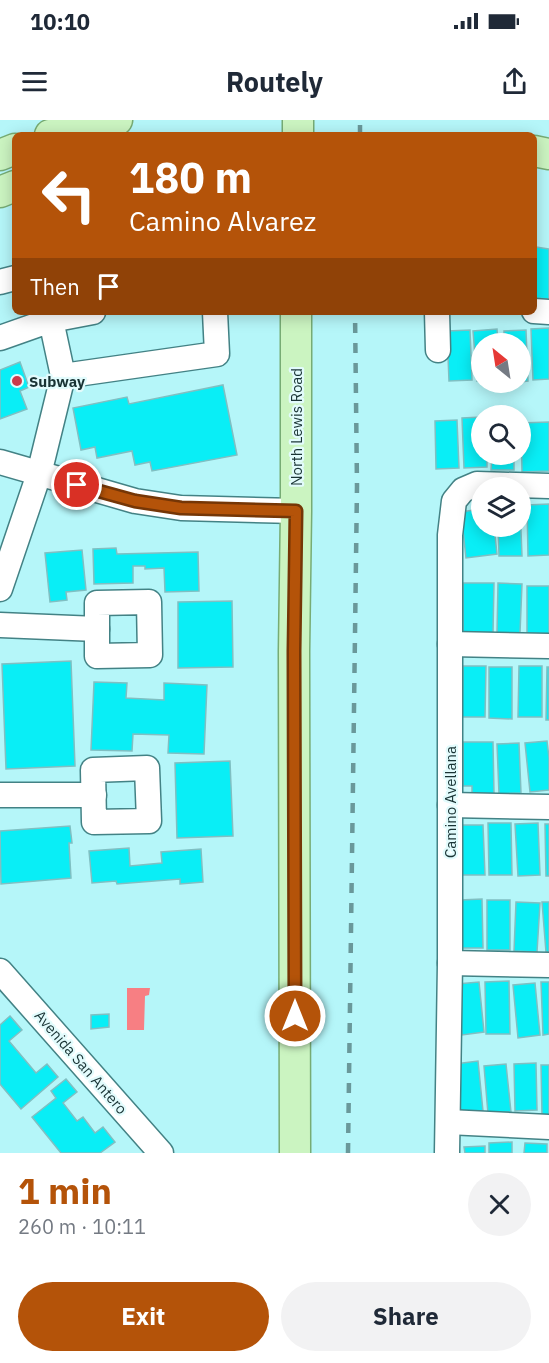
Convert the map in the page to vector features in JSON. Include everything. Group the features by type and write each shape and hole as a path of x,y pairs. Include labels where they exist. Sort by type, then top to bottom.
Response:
{"main road":[{"path":"63,132 117,120"},
{"name":"North Lewis Road","path":"295,1153 296,315"}],"street":[{"path":"0,338 51,320 77,315"},
{"path":"63,376 217,354 215,315"},
{"path":"437,315 438,350"},
{"path":"0,589 39,474 63,376 51,320"},
{"path":"0,462 135,501 181,508 296,511"},
{"name":"Camino Avellana","path":"447,1153 450,963 450,535 454,501 463,490 477,484 549,486"},
{"path":"0,625 97,629"},
{"path":"450,644 549,646"},
{"path":"0,795 94,795"},
{"path":"450,805 549,807"},
{"path":"450,963 549,965"},
{"name":"Avenida San Antero","path":"0,971 161,1153"},
{"path":"448,1122 549,1127"}],"shaded area":[{"path":"127,988 150,988 149,995 145,996 144,1030 127,1030"}],"building":[{"path":"537,247 549,249 549,299 537,298"},
{"path":"549,328 549,379 533,380 531,329"},
{"path":"497,329 497,333 473,333 473,331"},
{"path":"470,330 471,380 449,381 447,331"},
{"path":"526,330 526,333 504,333 504,331"},
{"path":"20,362 29,387 20,391 27,409 0,419 0,370"},
{"path":"223,385 237,455 152,471 150,462 135,465 132,451 97,458 95,447 81,450 73,408 127,397 129,404"},
{"path":"462,418 471,418 471,465 487,465 487,467 464,468"},
{"path":"457,420 459,468 436,469 435,421"},
{"path":"549,422 549,471 522,472 522,465 531,465 531,423"},
{"path":"491,465 514,465 514,470 491,470"},
{"path":"549,504 549,555 528,556 528,537 531,537 531,505"},
{"path":"471,510 471,537 495,537 497,554 466,558 461,512"},
{"path":"498,537 521,537 522,556 499,556"},
{"path":"116,548 117,554 198,552 199,591 165,592 164,568 145,569 145,566 133,566 133,583 94,584 93,549"},
{"path":"82,550 86,590 66,592 67,600 50,602 45,553"},
{"path":"463,583 494,583 493,633 463,633"},
{"path":"498,583 522,584 520,633 497,633"},
{"path":"527,586 549,586 549,636 527,636"},
{"path":"232,601 233,667 178,668 178,602"},
{"path":"71,661 75,766 6,769 2,664"},
{"path":"463,666 486,666 485,717 462,717"},
{"path":"519,666 542,666 542,717 518,717"},
{"path":"489,667 512,667 512,719 489,718"},
{"path":"547,667 549,667 549,720 546,720"},
{"path":"94,682 127,683 126,698 164,700 164,683 207,685 204,754 168,753 169,735 133,734 132,751 91,750"},
{"path":"547,741 549,790 530,792 525,743"},
{"path":"463,742 493,742 494,794 472,794 472,786 463,786"},
{"path":"519,743 521,793 499,794 497,744"},
{"path":"230,761 233,836 177,838 175,763"},
{"path":"488,823 511,823 512,875 489,875"},
{"path":"538,823 540,875 518,876 515,824"},
{"path":"545,824 549,824 549,876 546,876"},
{"path":"460,825 483,825 485,875 462,875"},
{"path":"70,826 71,878 1,884 0,831"},
{"path":"129,848 130,866 162,863 161,852 201,849 203,882 180,884 180,879 117,884 116,881 92,883 89,851"},
{"path":"482,899 483,948 461,948 460,900"},
{"path":"487,900 510,900 510,950 487,950"},
{"path":"516,902 540,903 537,952 514,951"},
{"path":"542,902 549,902 549,952 546,952"},
{"path":"509,981 510,1034 486,1034 485,982"},
{"path":"479,982 484,1032 462,1035 457,984"},
{"path":"541,982 549,982 549,1034 543,1035"},
{"path":"535,983 540,1035 518,1038 513,985"},
{"path":"109,1014 109,1027 91,1029 91,1015"},
{"path":"10,1016 22,1030 9,1041 36,1073 47,1064 58,1077 21,1109 0,1084 0,1025"},
{"path":"478,1061 483,1111 461,1113 455,1064"},
{"path":"536,1063 537,1110 515,1111 514,1064"},
{"path":"506,1064 511,1112 488,1114 484,1066"},
{"path":"541,1065 549,1065 549,1115 542,1115"},
{"path":"66,1079 77,1092 63,1103 77,1121 83,1117 95,1133 103,1127 115,1142 100,1153 61,1153 32,1117 56,1098 51,1091"},
{"path":"512,1142 512,1153 489,1153 489,1143"},
{"path":"525,1143 547,1144 547,1153 524,1153"},
{"path":"485,1146 485,1153 465,1153 464,1147"}],"railway":[{"path":"360,120 360,132"},
{"path":"348,1153 357,486 355,315"}],"place":[{"name":"Subway","path":"17,381"}],"route":[{"path":"77,485 135,501 181,508 296,511 295,1016"}]}
